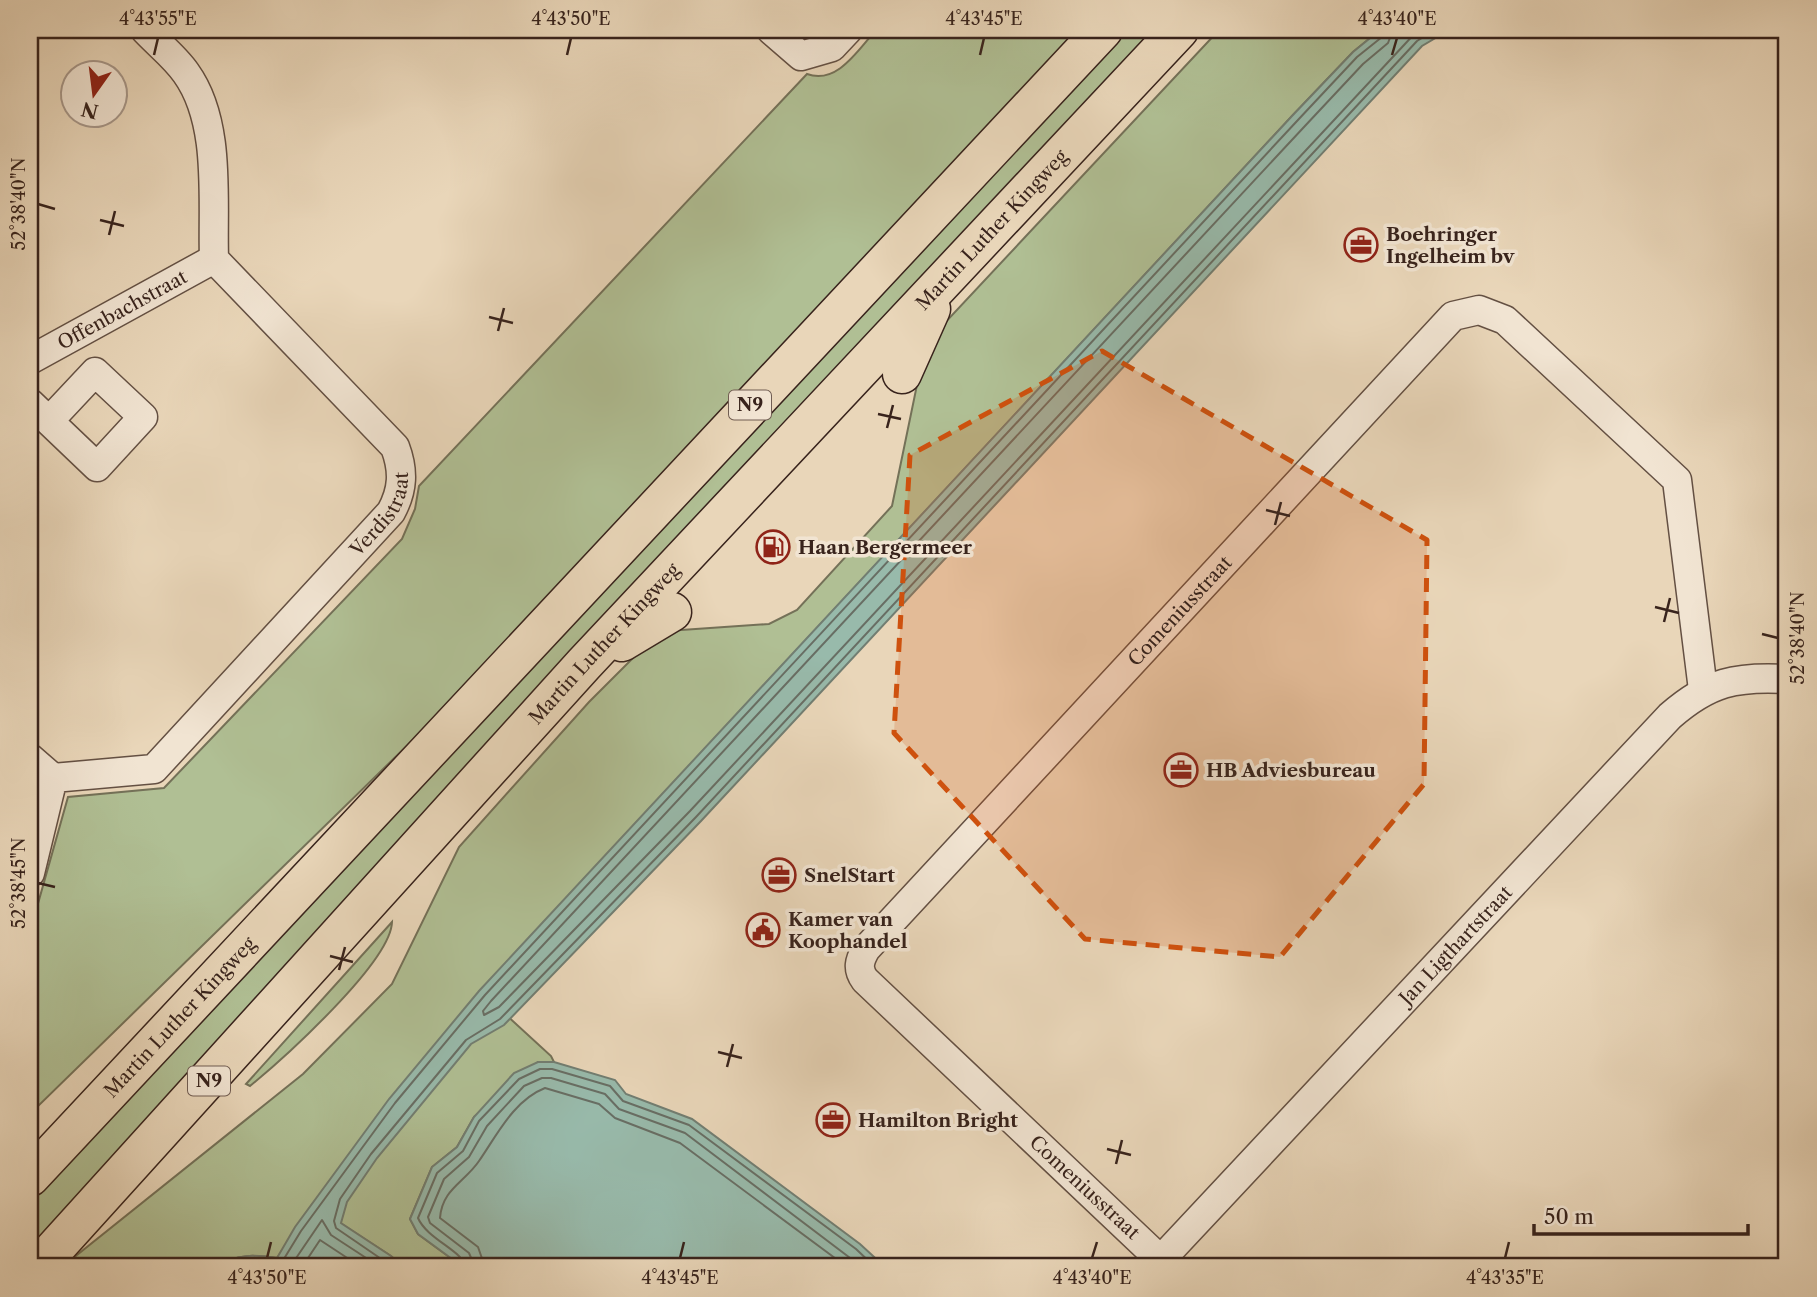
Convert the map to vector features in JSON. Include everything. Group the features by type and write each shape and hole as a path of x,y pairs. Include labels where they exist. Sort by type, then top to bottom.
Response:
{"highway":[{"name":"Martin Luther Kingweg","path":"30,1177 1103,30"},
{"name":"Martin Luther Kingweg","path":"38,1267 584,664 1179,30"},
{"name":"N9","path":"902,374 943,281"},
{"name":"N9","path":"584,664 672,612"}],"street":[{"path":"145,30 185,72 194,87 206,120 210,142 214,259"},
{"path":"771,30 801,56 840,38"},
{"name":"Offenbachstraat","path":"30,359 214,259"},
{"name":"Verdistraat","path":"53,778 154,769 391,512 399,496 402,465 395,447 214,259"},
{"name":"Comeniusstraat","path":"1161,1265 866,980 859,972 859,960 866,949 1453,316 1479,310 1505,320 1677,480 1703,690"},
{"name":"Jan Ligthartstraat","path":"1161,1265 1670,716 1703,690 1741,678 1787,678"},
{"path":"30,758 53,778 30,873"}],"highlighted area":[{"path":"1102,351 1427,540 1424,784 1280,957 1085,939 894,733 910,455"}],"shaded area":[{"path":"876,30 1080,30 420,733 30,1114 30,932 68,797 164,788 402,539 415,509 419,486 807,74 828,75 837,70 854,56"},
{"path":"1126,30 1153,30 30,1254 30,1200"},
{"path":"1219,30 1380,30 1353,52 1292,116 480,991 551,1056 554,1062 538,1062 474,1117 457,1147 432,1167 410,1219 418,1234 463,1267 403,1267 391,1256 312,1205 277,1258 239,1257 219,1267 62,1267 303,1074 392,984 459,847 589,702 640,651 667,631 769,624 797,610 892,506 918,380 940,328"},
{"path":"392,922 387,939 374,961 333,1009 286,1055 250,1086 246,1084"}],"water":[{"path":"1380,30 1449,30 1422,46 701,821 504,1025 471,1044 377,1158 347,1202 341,1223 403,1267 219,1267 239,1257 277,1258 295,1227 389,1099 479,991 1292,116 1353,52"},
{"path":"538,1062 554,1062 615,1080 626,1094 692,1119 860,1244 885,1267 463,1267 418,1234 410,1219 432,1167 457,1147 474,1117 514,1073"}],"place":[{"name":"Boehringer Ingelheim bv","path":"1361,245"},
{"name":"Haan Bergermeer","path":"773,547"},
{"name":"HB Adviesbureau","path":"1181,770"},
{"name":"SnelStart","path":"779,875"},
{"name":"Kamer van Koophandel","path":"763,930"},
{"name":"Hamilton Bright","path":"833,1120"}]}
